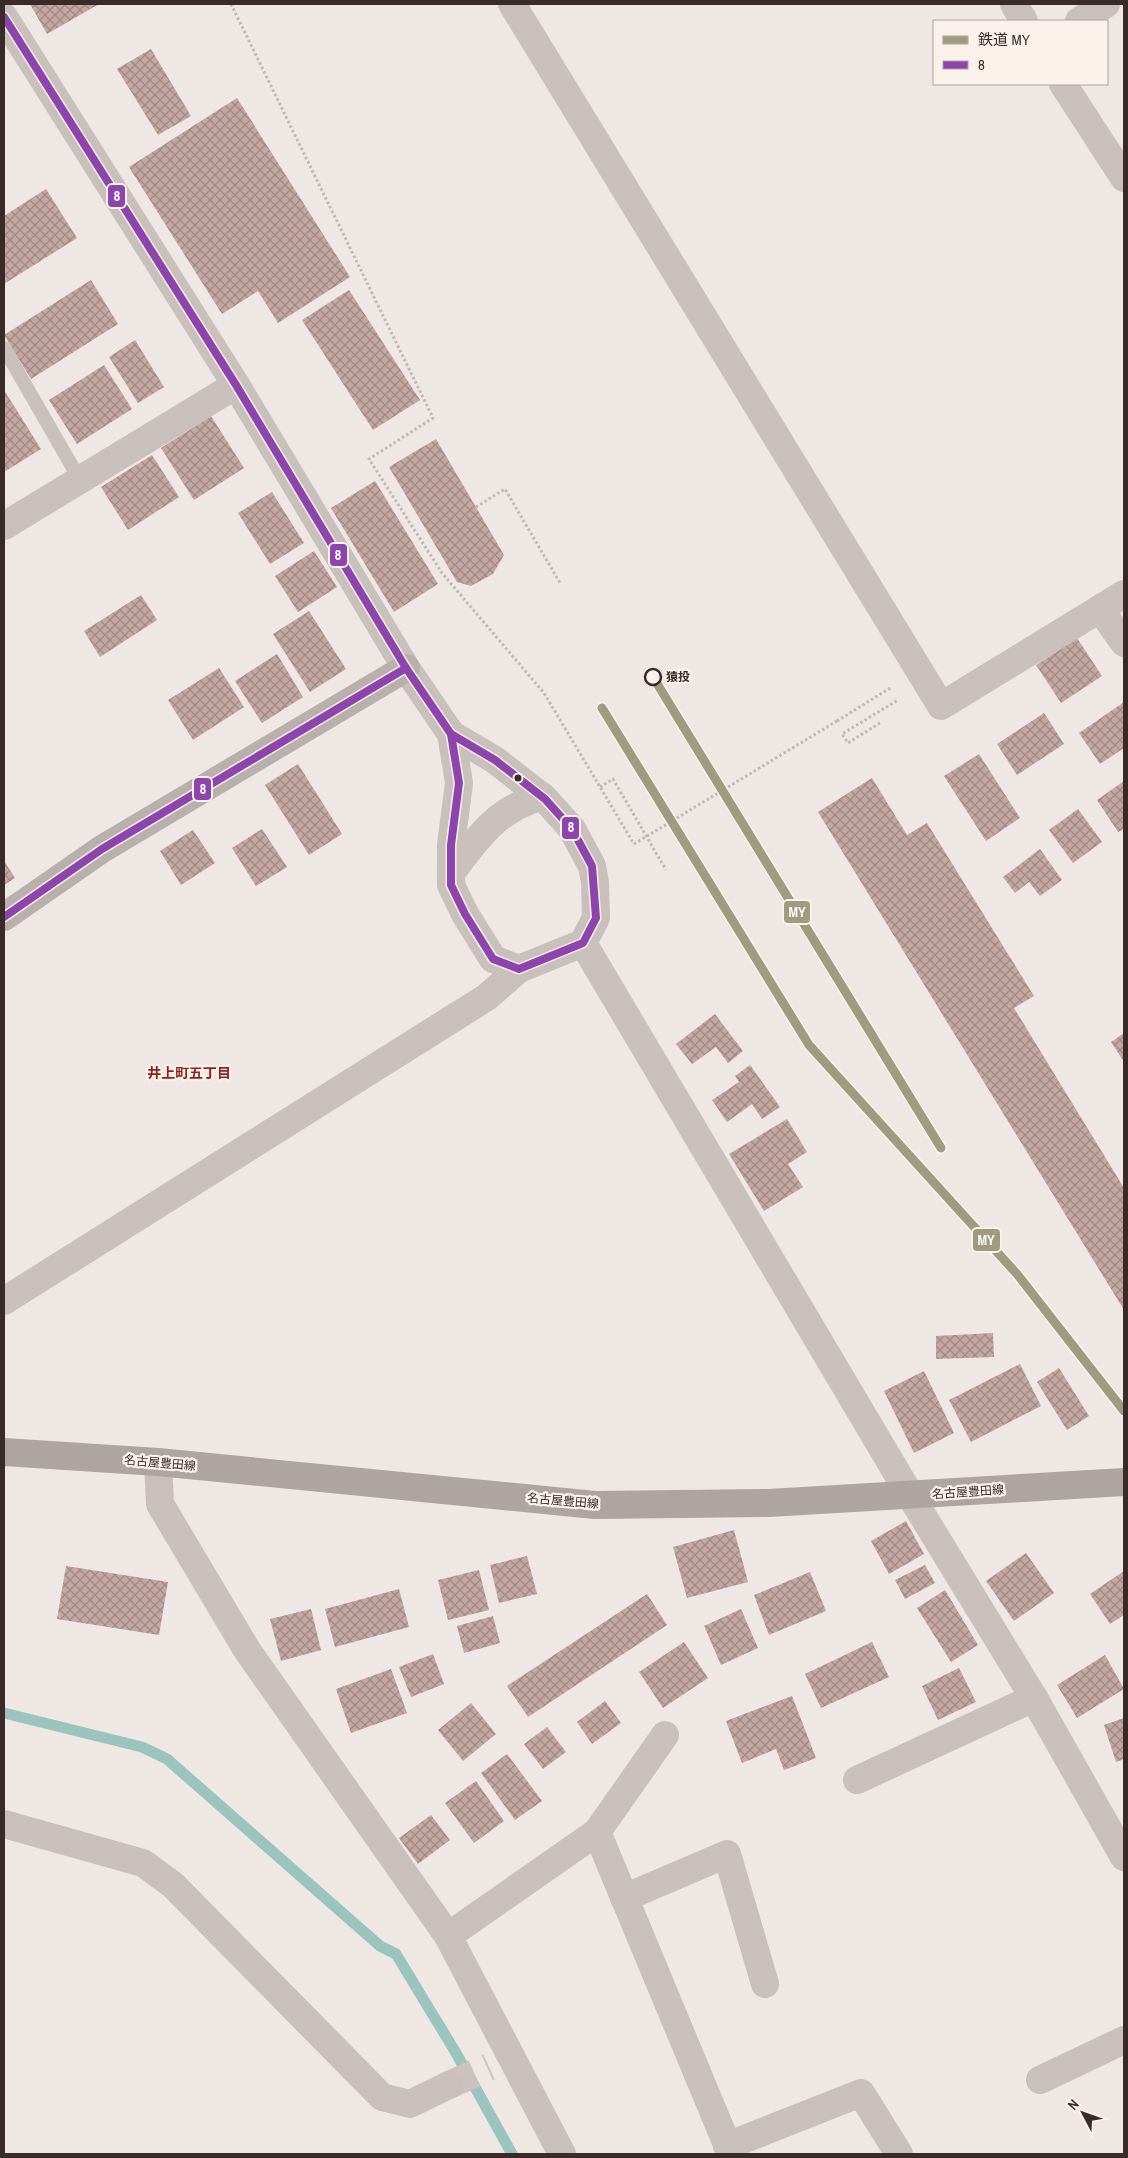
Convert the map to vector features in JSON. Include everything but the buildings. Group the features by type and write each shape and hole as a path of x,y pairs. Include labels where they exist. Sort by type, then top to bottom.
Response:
{"main road":[{"path":"4,917 102,849 406,668"},
{"name":"名古屋豊田線","path":"4,1452 158,1462 595,1505 769,1503 1124,1482"}],"street":[{"path":"512,4 942,706 1124,594"},
{"path":"1014,4 1023,20"},
{"path":"1081,20 1106,4"},
{"path":"4,17 236,385 406,668 451,734 495,760 542,796 572,829 592,866 596,918 583,943 519,969 487,997 4,1301"},
{"path":"1064,85 1124,178"},
{"path":"4,526 236,385"},
{"path":"1100,609 1124,643"},
{"path":"451,734 458,783 451,845 451,885 465,914 493,959 519,969"},
{"path":"451,873 485,828 520,802 542,796"},
{"path":"583,943 910,1495 1034,1698 1124,1857"},
{"path":"158,1462 160,1504 247,1650 448,1936 500,2062 562,2154"},
{"path":"858,1780 1034,1698"},
{"path":"448,1936 597,1832 665,1735"},
{"path":"4,1824 143,1863 150,1868 173,1885 382,2097 410,2104 449,2084"},
{"path":"597,1832 729,2150 861,2093 899,2154"},
{"path":"624,1898 727,1854 765,1984"},
{"path":"1040,2080 1124,2040"}],"lane":[{"path":"4,348 80,480"}],"path":[{"path":"231,4 433,418 369,459 442,573 544,694 634,844 895,686 898,692"},
{"path":"476,507 505,489 560,583"},
{"path":"880,723 848,743 842,734 902,698"},
{"path":"600,787 612,779 666,870"}],"waterway":[{"path":"4,1713 142,1747 167,1759 380,1946 396,1954 456,2053 512,2154"}],"tunnel":[{"path":"449,2085 489,2067"}],"rail line":[{"name":"MY","path":"653,677 941,1148"},
{"name":"MY","path":"602,708 809,1045 1017,1274 1124,1411"}],"transit line":[{"name":"8","path":"4,17 236,385 406,668 451,734"},
{"name":"8","path":"4,917 102,849 406,668"},
{"name":"8","path":"451,734 495,760 545,799 572,829 592,866 596,918 583,943 519,969 493,959 465,914 451,885 451,845 459,783 451,734"}],"place":[{"name":"猿投","path":"653,677"}],"district":[{"name":"井上町五丁目","path":"189,1073"}]}
